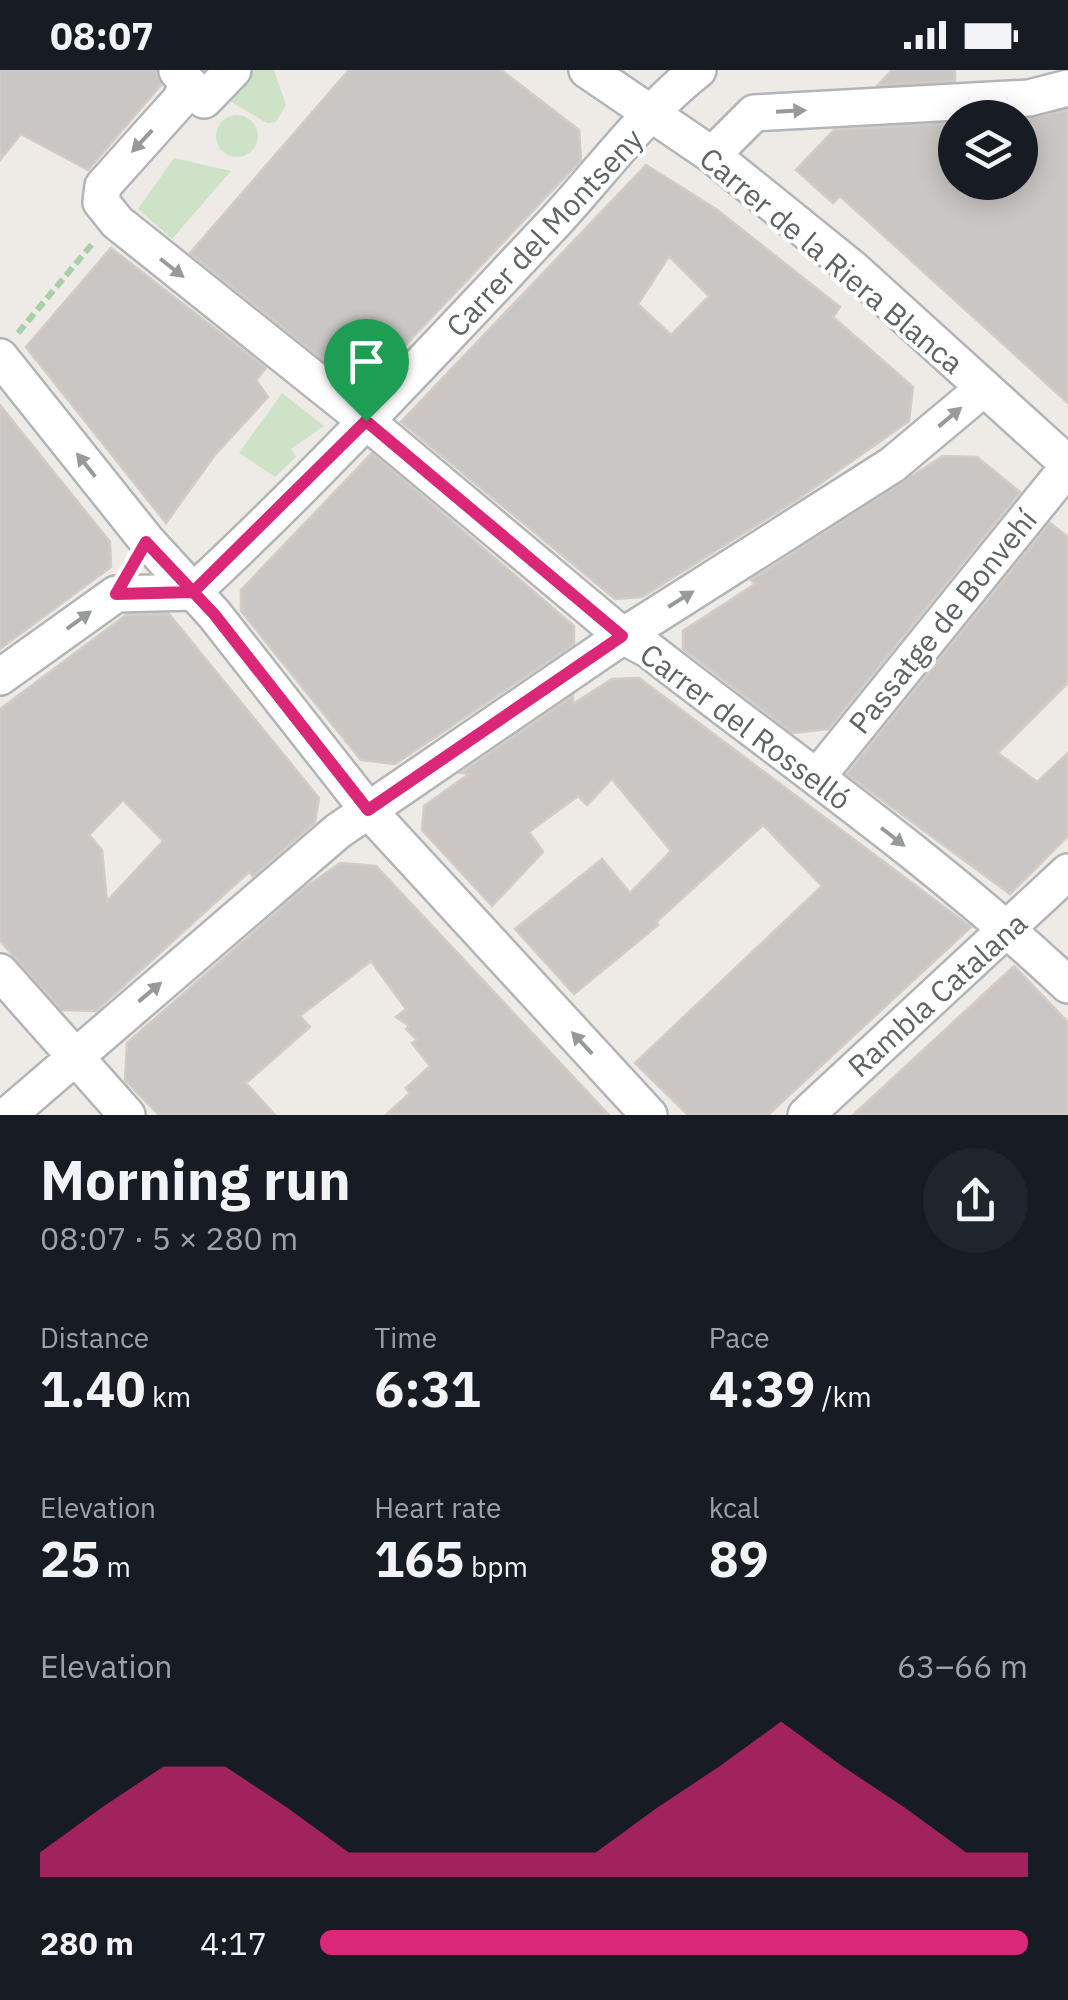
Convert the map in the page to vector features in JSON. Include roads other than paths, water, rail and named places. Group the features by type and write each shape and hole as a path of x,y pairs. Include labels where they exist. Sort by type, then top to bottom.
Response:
{"street":[{"path":"182,76 204,100 232,70"},
{"name":"Carrer de la Riera Blanca","path":"587,70 712,156 852,268 1068,465"},
{"name":"Carrer del Montseny","path":"193,592 366,421 675,88 698,70"},
{"name":"Carrer del Rosselló","path":"182,76 180,99 107,179 102,217 129,234 366,421 622,636 648,650 817,777 1007,927 1068,985"},
{"path":"712,156 754,113 1028,98 1068,88"},
{"path":"6,349 146,542 193,592 368,810 648,1115"},
{"path":"8,1115 368,810 622,636 892,465 984,388"},
{"name":"Passatge de Bonvehí","path":"817,777 1068,465"},
{"path":"0,677 116,594 146,542"},
{"path":"116,594 193,592"},
{"name":"Rambla Catalana","path":"806,1115 1068,872"},
{"path":"0,972 127,1115"}]}
